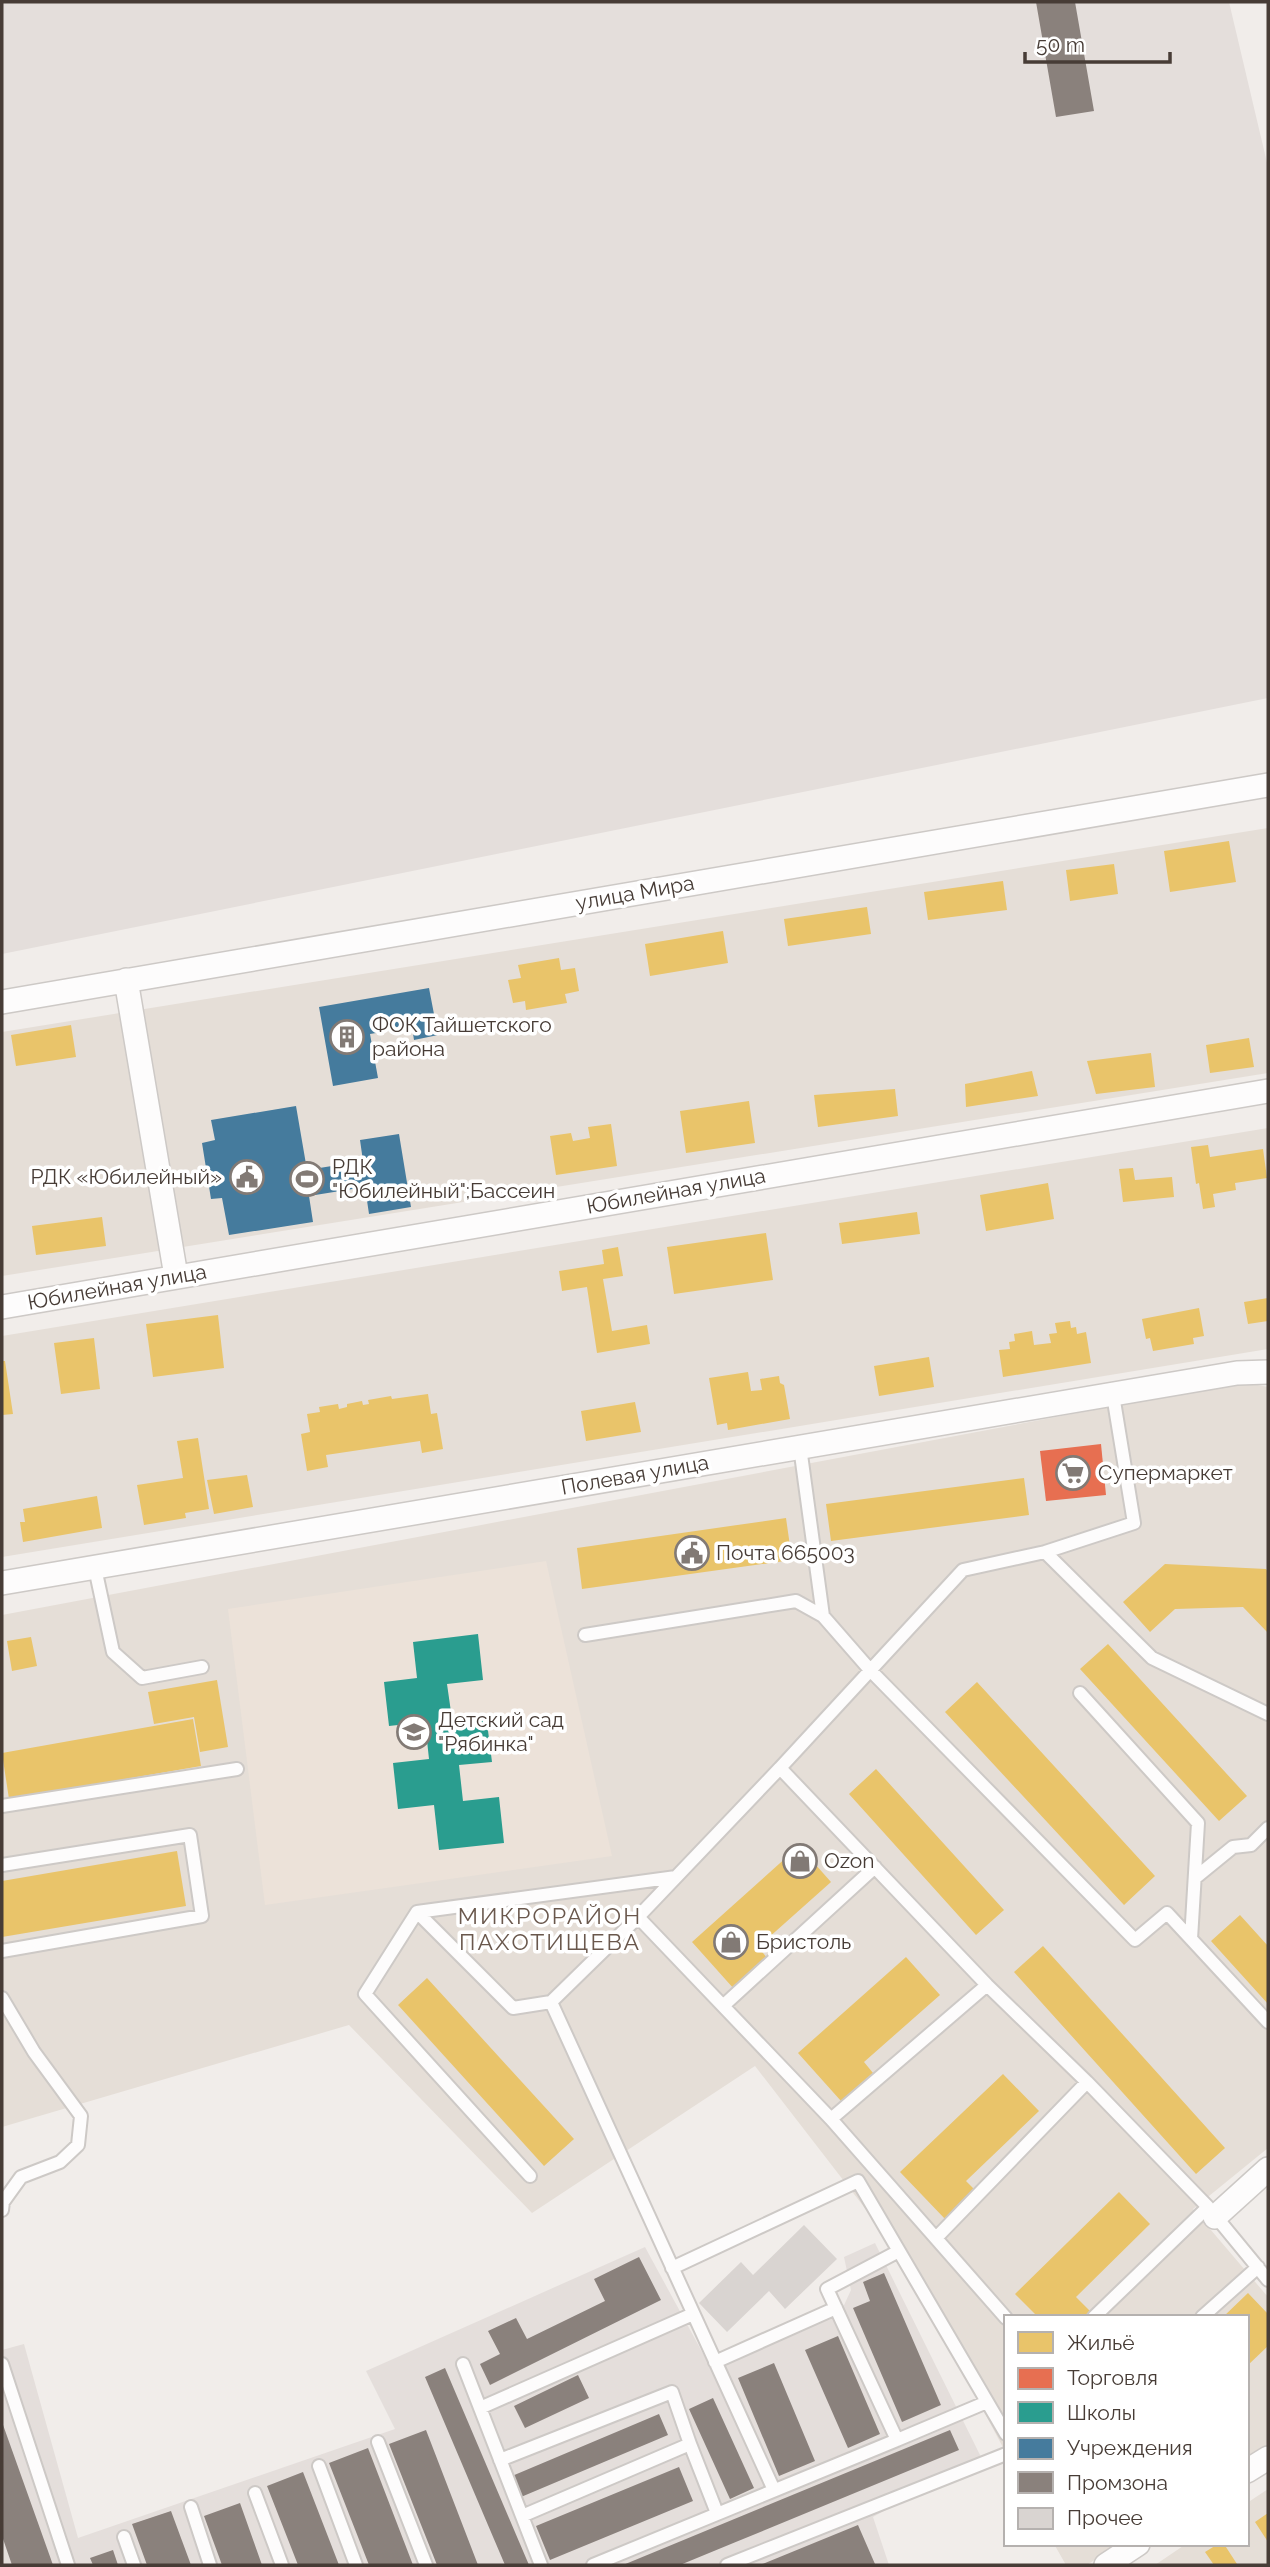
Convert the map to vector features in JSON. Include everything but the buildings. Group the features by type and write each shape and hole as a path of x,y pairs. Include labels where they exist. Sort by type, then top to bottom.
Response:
{"street":[{"name":"улица Мира","path":"2,1002 1268,785"},
{"path":"126,980 176,1276"},
{"name":"Юбилейная улица","path":"2,1307 1268,1091"},
{"name":"Полевая улица","path":"2,1583 1237,1373 1268,1372"},
{"path":"1211,2212 1268,2169"},
{"path":"1249,2471 1268,2458"},
{"path":"1106,2565 1135,2546"}],"lane":[{"path":"417,1912 513,2008 551,2002 638,1917 963,1570 1045,1552 1134,1523 1113,1395"},
{"path":"800,1447 823,1616"},
{"path":"1045,1552 1152,1658 1268,1714"},
{"path":"95,1567 113,1652 142,1678 202,1667"},
{"path":"585,1635 796,1601 823,1616 871,1671 1135,1940 1167,1913 1268,2022"},
{"path":"1080,1693 1198,1823 1191,1939"},
{"path":"780,1768 987,1985 1087,2082 1211,2212 1268,2280"},
{"path":"2,1806 237,1769"},
{"path":"1195,1878 1233,1847 1251,1845 1268,1828"},
{"path":"2,1865 190,1835 202,1916 2,1951"},
{"path":"724,2005 876,1867"},
{"path":"530,2176 365,1994 417,1912 676,1877"},
{"path":"638,1917 831,2119 1004,2316"},
{"path":"831,2119 987,1985"},
{"path":"2,1998 34,2052 81,2116 78,2145 60,2162 21,2177 2,2205"},
{"path":"551,2002 774,2490"},
{"path":"936,2238 1087,2082"},
{"path":"672,2268 858,2181 1004,2431"},
{"path":"1096,2315 1211,2212"},
{"path":"897,2440 827,2289 899,2251"},
{"path":"1204,2315 1258,2267"},
{"path":"715,2362 836,2308"},
{"path":"480,2408 693,2314"},
{"path":"2,2364 68,2565"},
{"path":"463,2364 541,2565"},
{"path":"500,2460 672,2392 717,2514"},
{"path":"593,2565 987,2402"},
{"path":"378,2442 426,2565"},
{"path":"522,2516 690,2444"},
{"path":"727,2565 1004,2455"},
{"path":"319,2466 356,2565"},
{"path":"255,2493 282,2565"},
{"path":"191,2507 211,2565"},
{"path":"124,2537 134,2565"}],"shaded area":[{"path":"2,2 1229,2 1268,167 1268,698 2,954"},
{"path":"1268,828 1268,1073 2,1276 2,1032"},
{"path":"1268,1128 1268,1349 2,1557 2,1336"},
{"name":"МИКРОРАЙОН ПАХОТИЩЕВА","path":"1243,1382 1268,1387 1268,2148 1193,2209 1268,2297 1268,2445 1249,2458 1249,2315 1004,2315 1004,2449 898,2251 755,2066 532,2213 349,2025 2,2127 2,1615"},
{"name":"Детский сад \"Рябинка\"","path":"546,1561 612,1856 265,1905 228,1609"},
{"path":"875,2243 981,2457 873,2517 889,2565 2,2565 2,2350 24,2344 78,2538 395,2429 366,2371 645,2247 707,2361 839,2316 851,2290 844,2257"},
{"path":"1268,2489 1268,2565 1155,2565 1183,2546 1249,2546 1249,2502"},
{"path":"1055,2546 1115,2546 1087,2565 1066,2565"}],"place":[{"name":"ФОК Тайшетского района","path":"347,1037"},
{"name":"РДК «Юбилейный»","path":"247,1177"},
{"name":"РДК \"Юбилейный\";Бассеин","path":"307,1179"},
{"name":"Супермаркет","path":"1073,1473"},
{"name":"Почта 665003","path":"692,1553"},
{"name":"Детский сад \"Рябинка\"","path":"414,1732"},
{"name":"Ozon","path":"800,1861"},
{"name":"Бристоль","path":"731,1942"}],"district":[{"name":"МИКРОРАЙОН ПАХОТИЩЕВА","path":"550,1929"}]}
